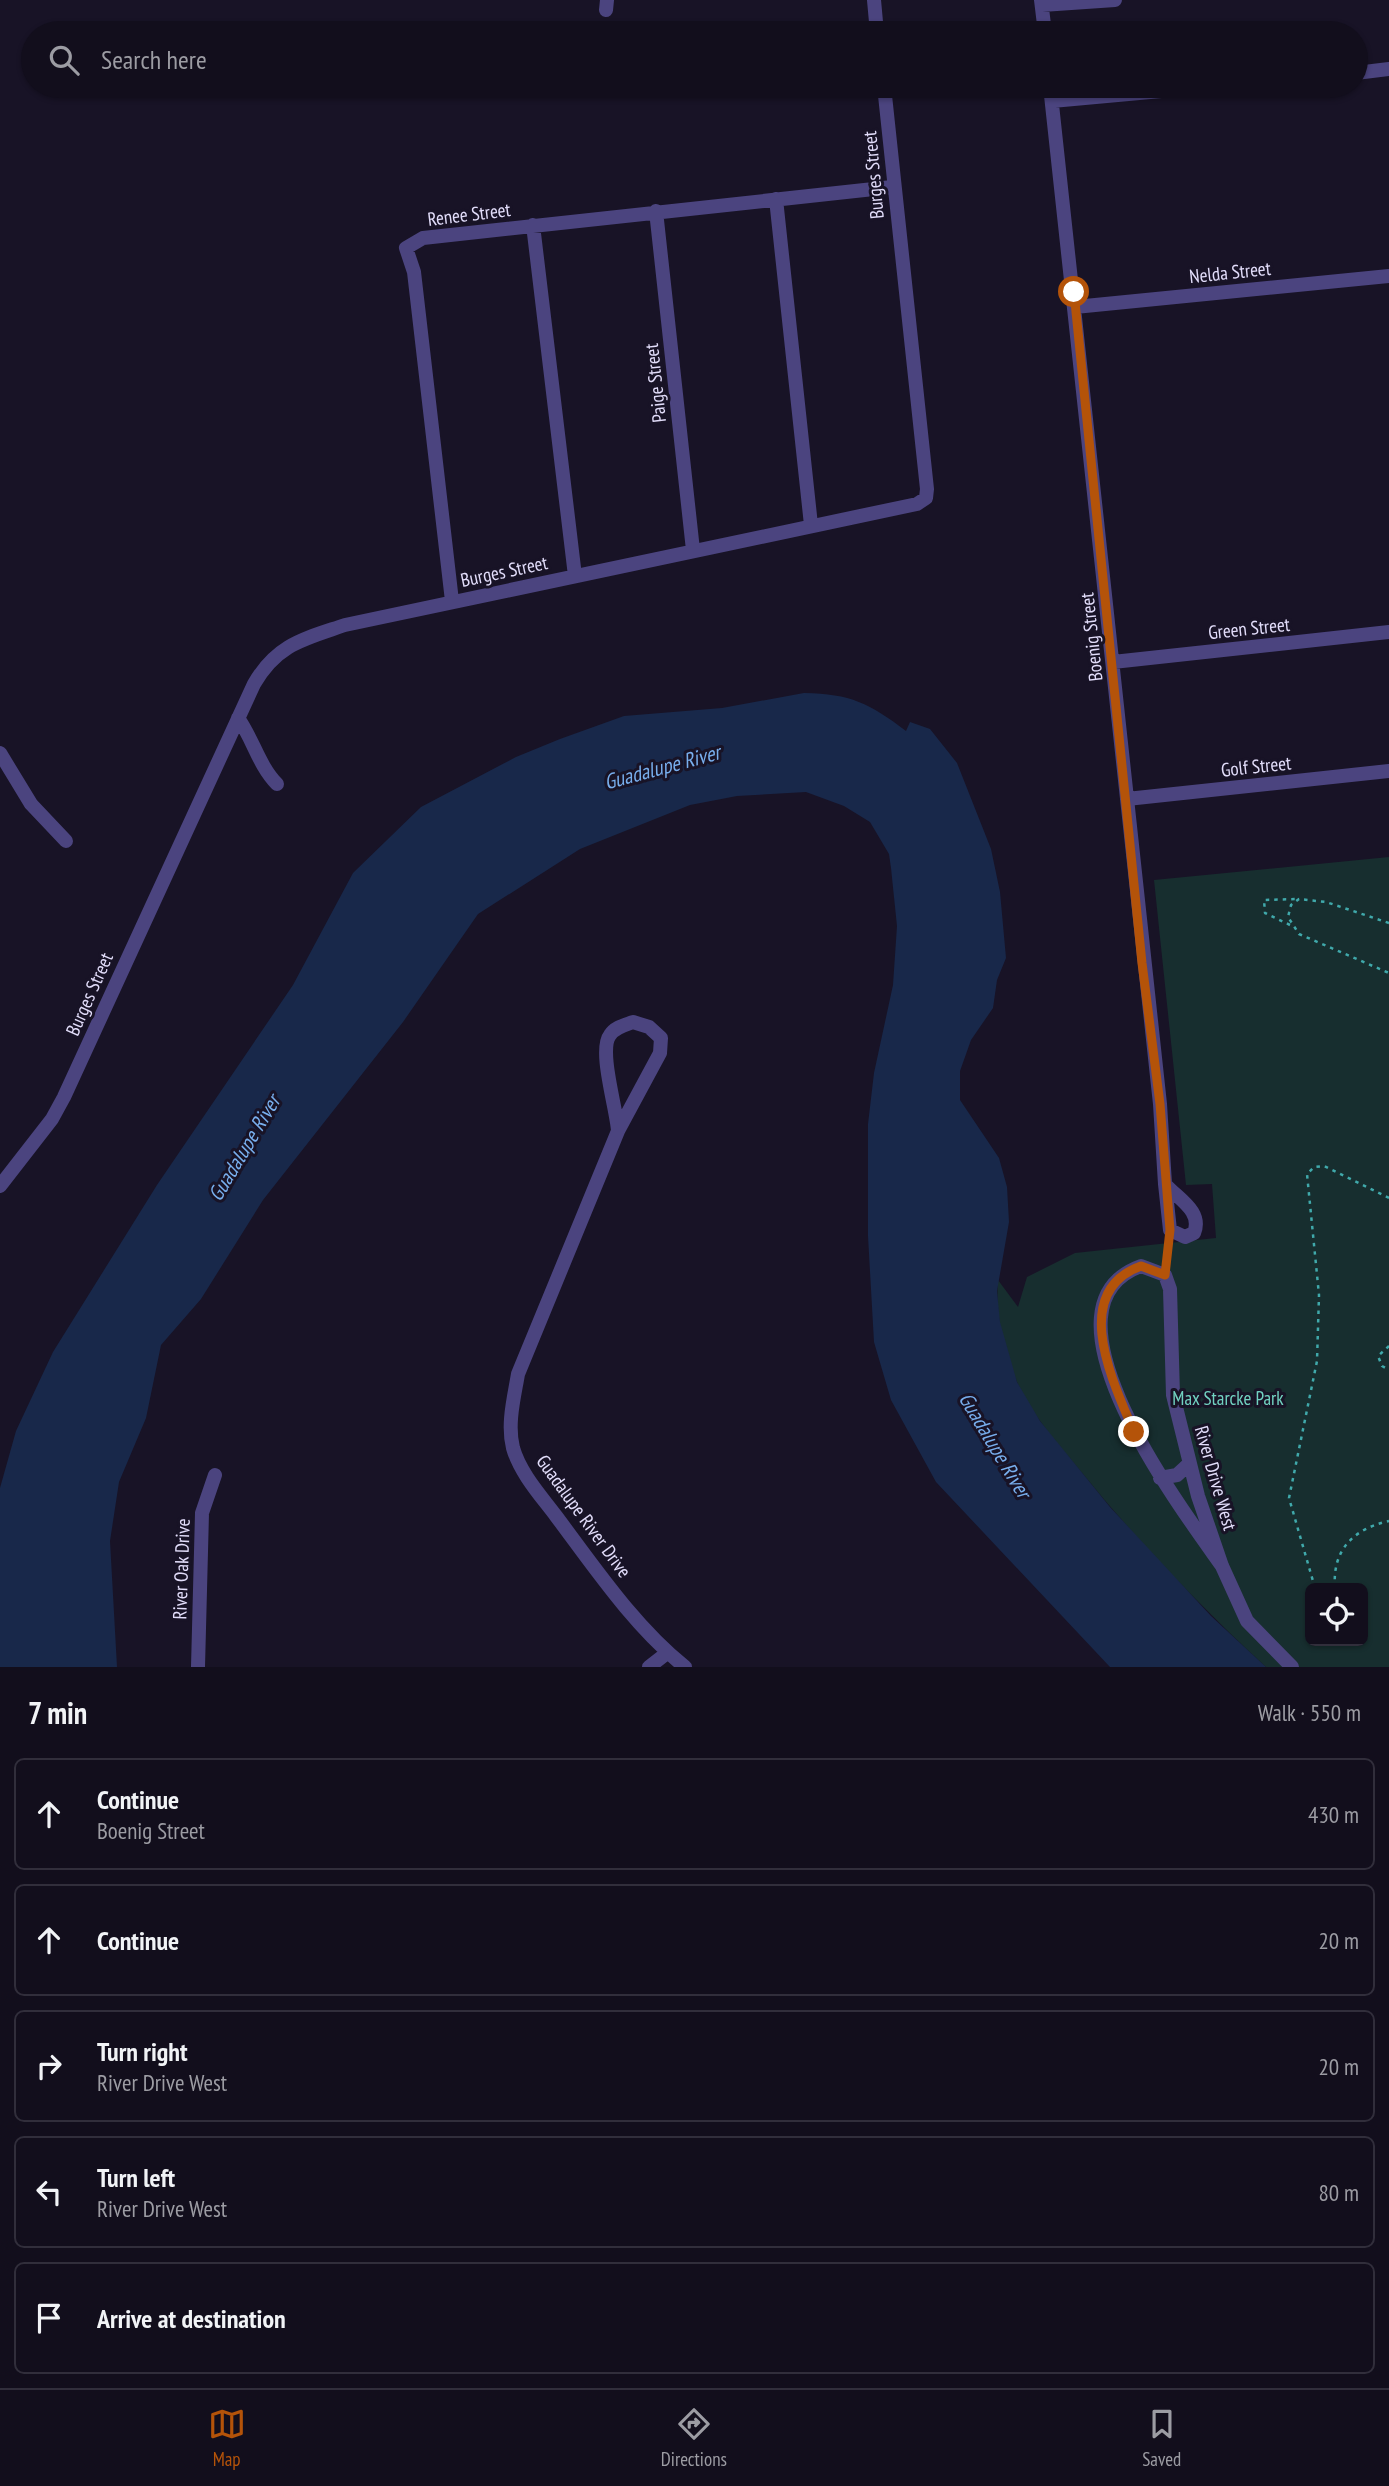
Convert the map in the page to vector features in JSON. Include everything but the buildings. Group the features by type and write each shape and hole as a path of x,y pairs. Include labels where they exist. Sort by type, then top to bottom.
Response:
{"street":[{"path":"874,0 876,21"},
{"path":"1044,21 1042,3 1115,0"},
{"path":"1368,71 1389,69"},
{"name":"Burges Street","path":"0,1186 52,1119 64,1097 238,718 264,667 286,646 345,625 917,504 926,498 885,98"},
{"name":"Boenig Street","path":"1052,98 1160,1104 1170,1230"},
{"path":"1052,101 1085,98"},
{"name":"Renee Street","path":"452,601 414,272 406,248 423,238 892,187"},
{"path":"775,199 811,525"},
{"name":"Paige Street","path":"656,211 693,550"},
{"path":"533,225 575,576"},
{"name":"Nelda Street","path":"1075,307 1389,276"},
{"name":"Green Street","path":"1113,662 1389,632"},
{"path":"238,718 253,738 266,774 276,785"},
{"path":"0,753 31,804 66,841"},
{"name":"Golf Street","path":"1127,799 1389,771"},
{"name":"Guadalupe River Drive","path":"618,1131 605,1055 608,1036 618,1027 633,1022 649,1027 661,1038 660,1053 618,1131 518,1374 511,1415 513,1448 527,1476 593,1566 667,1653 685,1667"},
{"path":"1165,1184 1196,1215 1198,1224 1195,1233 1185,1237 1170,1230"},
{"name":"River Drive West","path":"1222,1566 1160,1478 1124,1407 1105,1355 1100,1319 1108,1291 1122,1273 1141,1266 1165,1275 1170,1289 1173,1395 1190,1463 1222,1566 1247,1621 1292,1667"},
{"path":"1160,1478 1177,1475 1190,1463"},
{"name":"River Oak Drive","path":"198,1667 202,1513 215,1475"},
{"path":"649,1667 667,1653"}],"path":[{"path":"1389,923 1326,902 1299,899 1264,900 1265,912 1309,939 1389,973"},
{"path":"1291,926 1288,917 1290,905 1299,899"},
{"path":"1314,1583 1289,1498 1317,1361 1319,1294 1307,1174 1314,1167 1324,1166 1389,1198"},
{"path":"1165,1275 1170,1230"},
{"path":"1389,1346 1378,1356 1382,1366 1389,1370"},
{"path":"1335,1583 1337,1557 1345,1543 1370,1525 1389,1521"}],"green space":[{"name":"Max Starcke Park","path":"1389,857 1389,1667 1266,1667 1171,1574 1104,1500 1039,1420 1018,1384 999,1319 998,1280 1018,1307 1027,1277 1075,1253 1216,1238 1212,1184 1186,1185 1154,880"}],"water":[{"name":"Guadalupe River","path":"804,693 835,695 859,702 881,713 906,731 910,722 930,729 957,763 991,849 1000,892 1006,958 997,980 993,1008 971,1040 960,1071 960,1100 999,1158 1007,1187 1009,1222 997,1291 1000,1322 1017,1382 1040,1421 1110,1507 1211,1616 1266,1667 1110,1667 936,1482 891,1400 874,1342 868,1236 868,1124 874,1073 893,985 897,926 891,868 889,854 870,822 844,806 806,792 737,796 690,805 580,849 478,914 403,1022 263,1200 201,1299 161,1345 146,1418 119,1482 110,1541 117,1667 0,1667 0,1488 16,1431 53,1352 157,1185 293,985 353,873 421,807 516,757 560,739 624,716 722,708"}],"route":[{"path":"1074,292 1142,963 1160,1104 1167,1222 1170,1230 1165,1275 1141,1266 1122,1273 1108,1291 1100,1319 1105,1355 1134,1432"}]}
